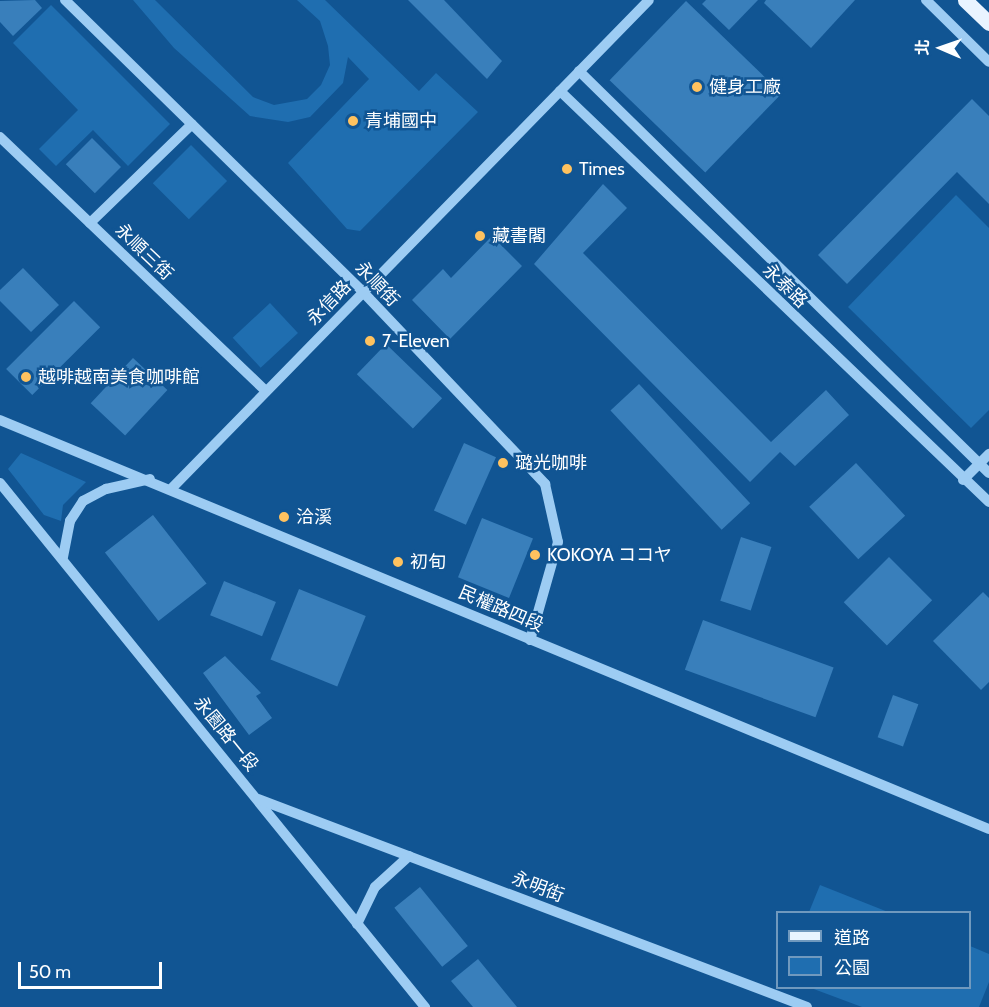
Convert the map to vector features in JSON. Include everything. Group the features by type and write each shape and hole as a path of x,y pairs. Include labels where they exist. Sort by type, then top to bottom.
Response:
{"main road":[{"path":"965,0 989,23"}],"street":[{"name":"永順街","path":"65,0 363,292 545,484 558,542 530,640"},
{"path":"579,71 649,0"},
{"path":"926,0 989,62"},
{"name":"永信路","path":"172,488 579,71"},
{"name":"永泰路","path":"579,71 989,473"},
{"name":"永泰路","path":"560,91 963,480 986,497"},
{"path":"90,223 192,124"},
{"name":"永順三街","path":"0,137 266,391"},
{"name":"民權路四段","path":"0,420 172,488 530,640 989,829"},
{"path":"963,480 989,454"},
{"path":"63,557 70,521 83,501 106,489 150,479"},
{"name":"永園路一段","path":"0,483 63,557 425,1007"},
{"name":"永明街","path":"256,798 807,1007"},
{"path":"357,924 375,887 409,856"}],"green space":[{"path":"133,0 155,0 253,97 274,105 307,99 321,85 330,65 328,46 320,21 297,0 325,0 419,91 436,73 478,112 360,231 347,229 288,163 369,79 348,57 343,83 310,117 288,122 250,116 174,48"},
{"path":"51,5 170,124 128,166 93,130 56,166 39,149 78,110 13,43"},
{"path":"191,145 227,181 189,219 153,183"},
{"path":"956,195 989,228 989,410 971,428 848,307"},
{"path":"270,303 298,333 261,368 233,338"},
{"path":"21,453 86,482 63,505 61,521 44,515 8,469"},
{"path":"820,885 885,911 809,911"},
{"path":"971,946 989,954 989,982 979,1007 862,1007 814,989 971,989"}],"building":[{"path":"35,0 42,8 13,36 0,22 0,1"},
{"path":"408,0 444,0 502,61 487,79"},
{"path":"706,0 758,0 729,30 702,4"},
{"path":"766,0 855,0 811,48 764,3"},
{"name":"健身工廠","path":"686,1 782,93 705,173 610,80"},
{"path":"972,99 989,116 989,204 957,172 847,284 818,255"},
{"path":"92,138 121,167 95,193 66,164"},
{"path":"603,184 627,208 583,253 771,442 826,390 849,415 795,466 780,452 750,482 534,264"},
{"path":"492,236 522,266 450,339 412,300 443,269 451,278"},
{"path":"23,268 59,305 31,332 0,301 0,290"},
{"path":"74,301 100,327 32,395 6,369"},
{"path":"386,344 442,398 413,428 357,374"},
{"path":"133,358 167,390 125,435 91,403"},
{"path":"639,384 750,503 722,530 610,411"},
{"path":"464,443 496,457 466,525 434,511"},
{"path":"856,463 905,516 858,559 809,507"},
{"path":"153,515 207,584 158,621 105,553"},
{"path":"482,518 533,539 509,598 458,577"},
{"path":"741,537 771,547 751,611 720,601"},
{"path":"889,557 932,600 887,645 844,602"},
{"path":"224,581 276,602 262,636 210,615"},
{"path":"299,589 366,616 337,686 271,659"},
{"path":"983,592 989,598 989,682 981,690 933,641"},
{"path":"703,620 834,668 815,717 685,670"},
{"path":"225,656 261,693 256,696 272,718 249,735 203,673"},
{"path":"893,695 918,704 903,747 878,737"},
{"path":"420,887 468,946 442,967 394,908"},
{"path":"478,959 517,1007 473,1007 451,981"}],"place":[{"name":"健身工廠","path":"697,87"},
{"name":"青埔國中","path":"353,121"},
{"name":"Times","path":"567,169"},
{"name":"藏書閣","path":"480,236"},
{"name":"7-Eleven","path":"370,341"},
{"name":"越啡越南美食咖啡館","path":"26,377"},
{"name":"璐光咖啡","path":"503,463"},
{"name":"洽溪","path":"284,517"},
{"name":"KOKOYA ココヤ","path":"535,555"},
{"name":"初旬","path":"398,562"}]}
